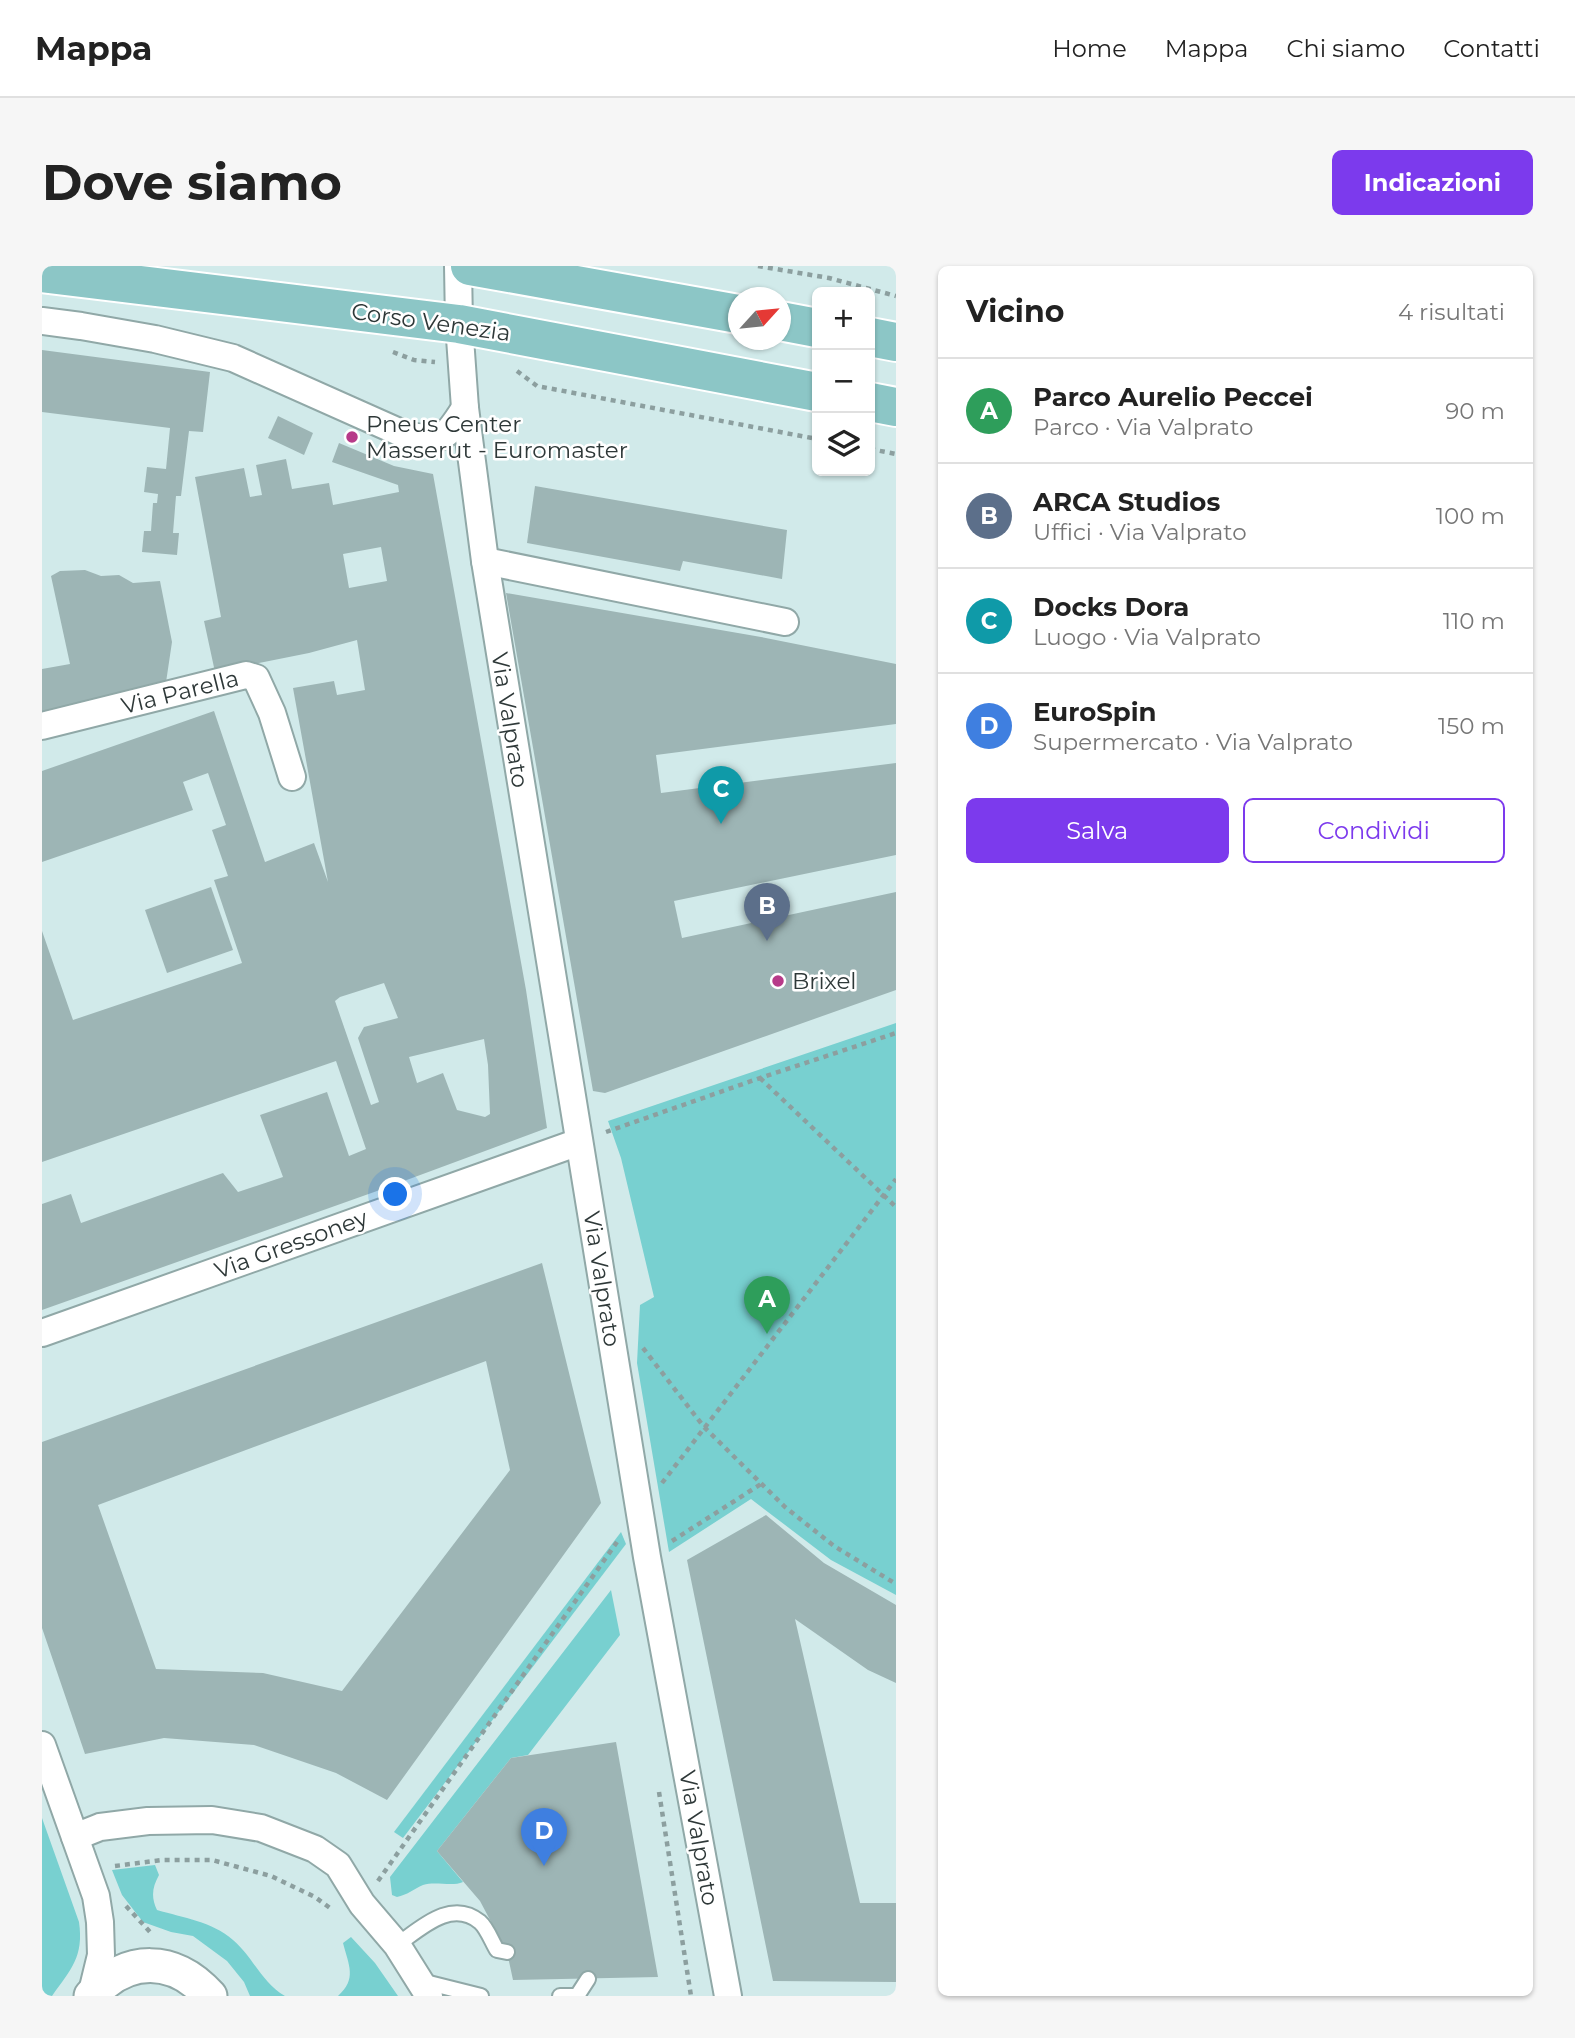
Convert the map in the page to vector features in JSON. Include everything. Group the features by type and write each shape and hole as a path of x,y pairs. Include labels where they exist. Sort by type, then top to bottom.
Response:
{"main road":[{"path":"470,266 728,312"},
{"name":"Corso Venezia","path":"42,272 459,324 812,391"},
{"path":"791,323 812,327"},
{"path":"875,338 896,342"},
{"path":"875,403 896,407"}],"street":[{"name":"Via Valprato","path":"457,266 465,408 485,561 647,1557 728,1996"},
{"path":"42,321 155,339 233,358 408,436 433,440 450,432 465,408"},
{"path":"485,561 785,622"},
{"name":"Via Parella","path":"42,726 246,674 257,678 272,713 292,777"},
{"name":"Via Gressoney","path":"42,1333 579,1142"},
{"path":"42,1745 96,1896 101,1955 91,1996"},
{"path":"75,1837 100,1827 148,1821 212,1820 261,1828 315,1849 338,1865 362,1904 397,1945 424,1989"},
{"path":"91,1996 102,1983 115,1974 147,1965 162,1966 186,1974 210,1996"}],"lane":[{"path":"397,1945 436,1918 454,1912 468,1915 482,1923 497,1950 507,1952"},
{"path":"560,1996 577,1996 588,1979"},
{"path":"424,1989 481,1996"}],"path":[{"path":"758,266 829,278 896,296"},
{"path":"515,370 537,386 812,438"},
{"path":"875,450 896,454"},
{"path":"579,1142 896,1033"},
{"path":"760,1078 896,1207"},
{"path":"640,1511 896,1178"},
{"path":"639,1344 704,1427 785,1507 834,1546 896,1584"},
{"path":"647,1557 762,1484"},
{"path":"100,1827 111,1867 162,1860 212,1860 271,1876 315,1897 348,1921 620,1539"}],"shaded area":[{"path":"896,1023 896,1595 831,1560 751,1499 669,1552 637,1363 640,1305 654,1297 621,1158 608,1121"},
{"path":"621,1532 626,1544 403,1838 394,1832"},
{"path":"611,1590 620,1635 528,1755 511,1758 437,1851 463,1882 428,1884 401,1896 392,1895 390,1877"},
{"path":"42,1818 79,1922 80,1934 78,1954 52,1996 42,1996"},
{"path":"155,1865 159,1875 153,1892 157,1910 197,1921 225,1934 240,1947 270,1984 285,1996 250,1996 244,1982 227,1961 193,1936 143,1922 122,1895 112,1870"},
{"path":"351,1937 375,1963 398,1996 338,1996 350,1978 343,1943"}],"building":[{"path":"42,350 210,372 203,432 189,431 181,496 176,496 173,533 179,533 177,555 142,552 144,531 151,531 153,503 157,503 158,494 144,492 147,467 166,469 170,428 42,412"},
{"path":"278,416 313,433 304,455 268,438"},
{"path":"339,443 394,466 433,474 526,990 547,1128 42,1310 42,1204 71,1194 81,1223 223,1173 238,1192 283,1177 260,1115 327,1092 349,1156 366,1149 336,1061 42,1162 42,931 73,1020 242,963 214,880 228,876 212,830 226,825 208,773 183,782 193,810 42,862 42,771 214,711 265,862 314,843 328,882 293,688 334,681 337,695 365,690 357,640 309,653 215,672 204,621 221,617 195,477 244,468 250,497 262,495 256,465 286,459 292,489 329,483 333,505 399,492 398,485 332,462","holes":["381,547 387,581 349,588 343,554","384,983 398,1018 364,1027 358,1038 379,1102 371,1105 335,1001","484,1039 490,1114 485,1117 457,1110 443,1073 417,1083 409,1057"]},
{"path":"535,486 787,530 782,579 683,561 680,571 527,543"},
{"path":"85,570 101,576 119,575 133,583 160,581 172,642 165,689 42,721 42,669 70,664 51,576 60,571"},
{"path":"506,593 761,637 896,664 896,724 656,755 661,793 896,763 896,855 674,901 682,938 896,892 896,990 605,1093 593,1091"},
{"path":"211,887 233,950 167,973 145,910"},
{"path":"542,1263 601,1503 387,1800 336,1773 254,1745 164,1738 85,1754 42,1628 42,1442","holes":["486,1361 510,1470 342,1691 263,1673 156,1669 98,1505"]},
{"path":"766,1515 824,1563 896,1605 896,1683 868,1670 795,1619 860,1903 896,1903 896,1982 773,1981 687,1560"},
{"path":"616,1742 658,1977 513,1980 507,1952 480,1901 437,1851 511,1758"}],"place":[{"name":"Pneus Center Masserut - Euromaster","path":"352,437"},
{"name":"Docks Dora","path":"721,824"},
{"name":"ARCA Studios","path":"767,941"},
{"name":"Brixel","path":"778,981"},
{"name":"Parco Aurelio Peccei","path":"767,1334"},
{"name":"EuroSpin","path":"544,1866"}]}
